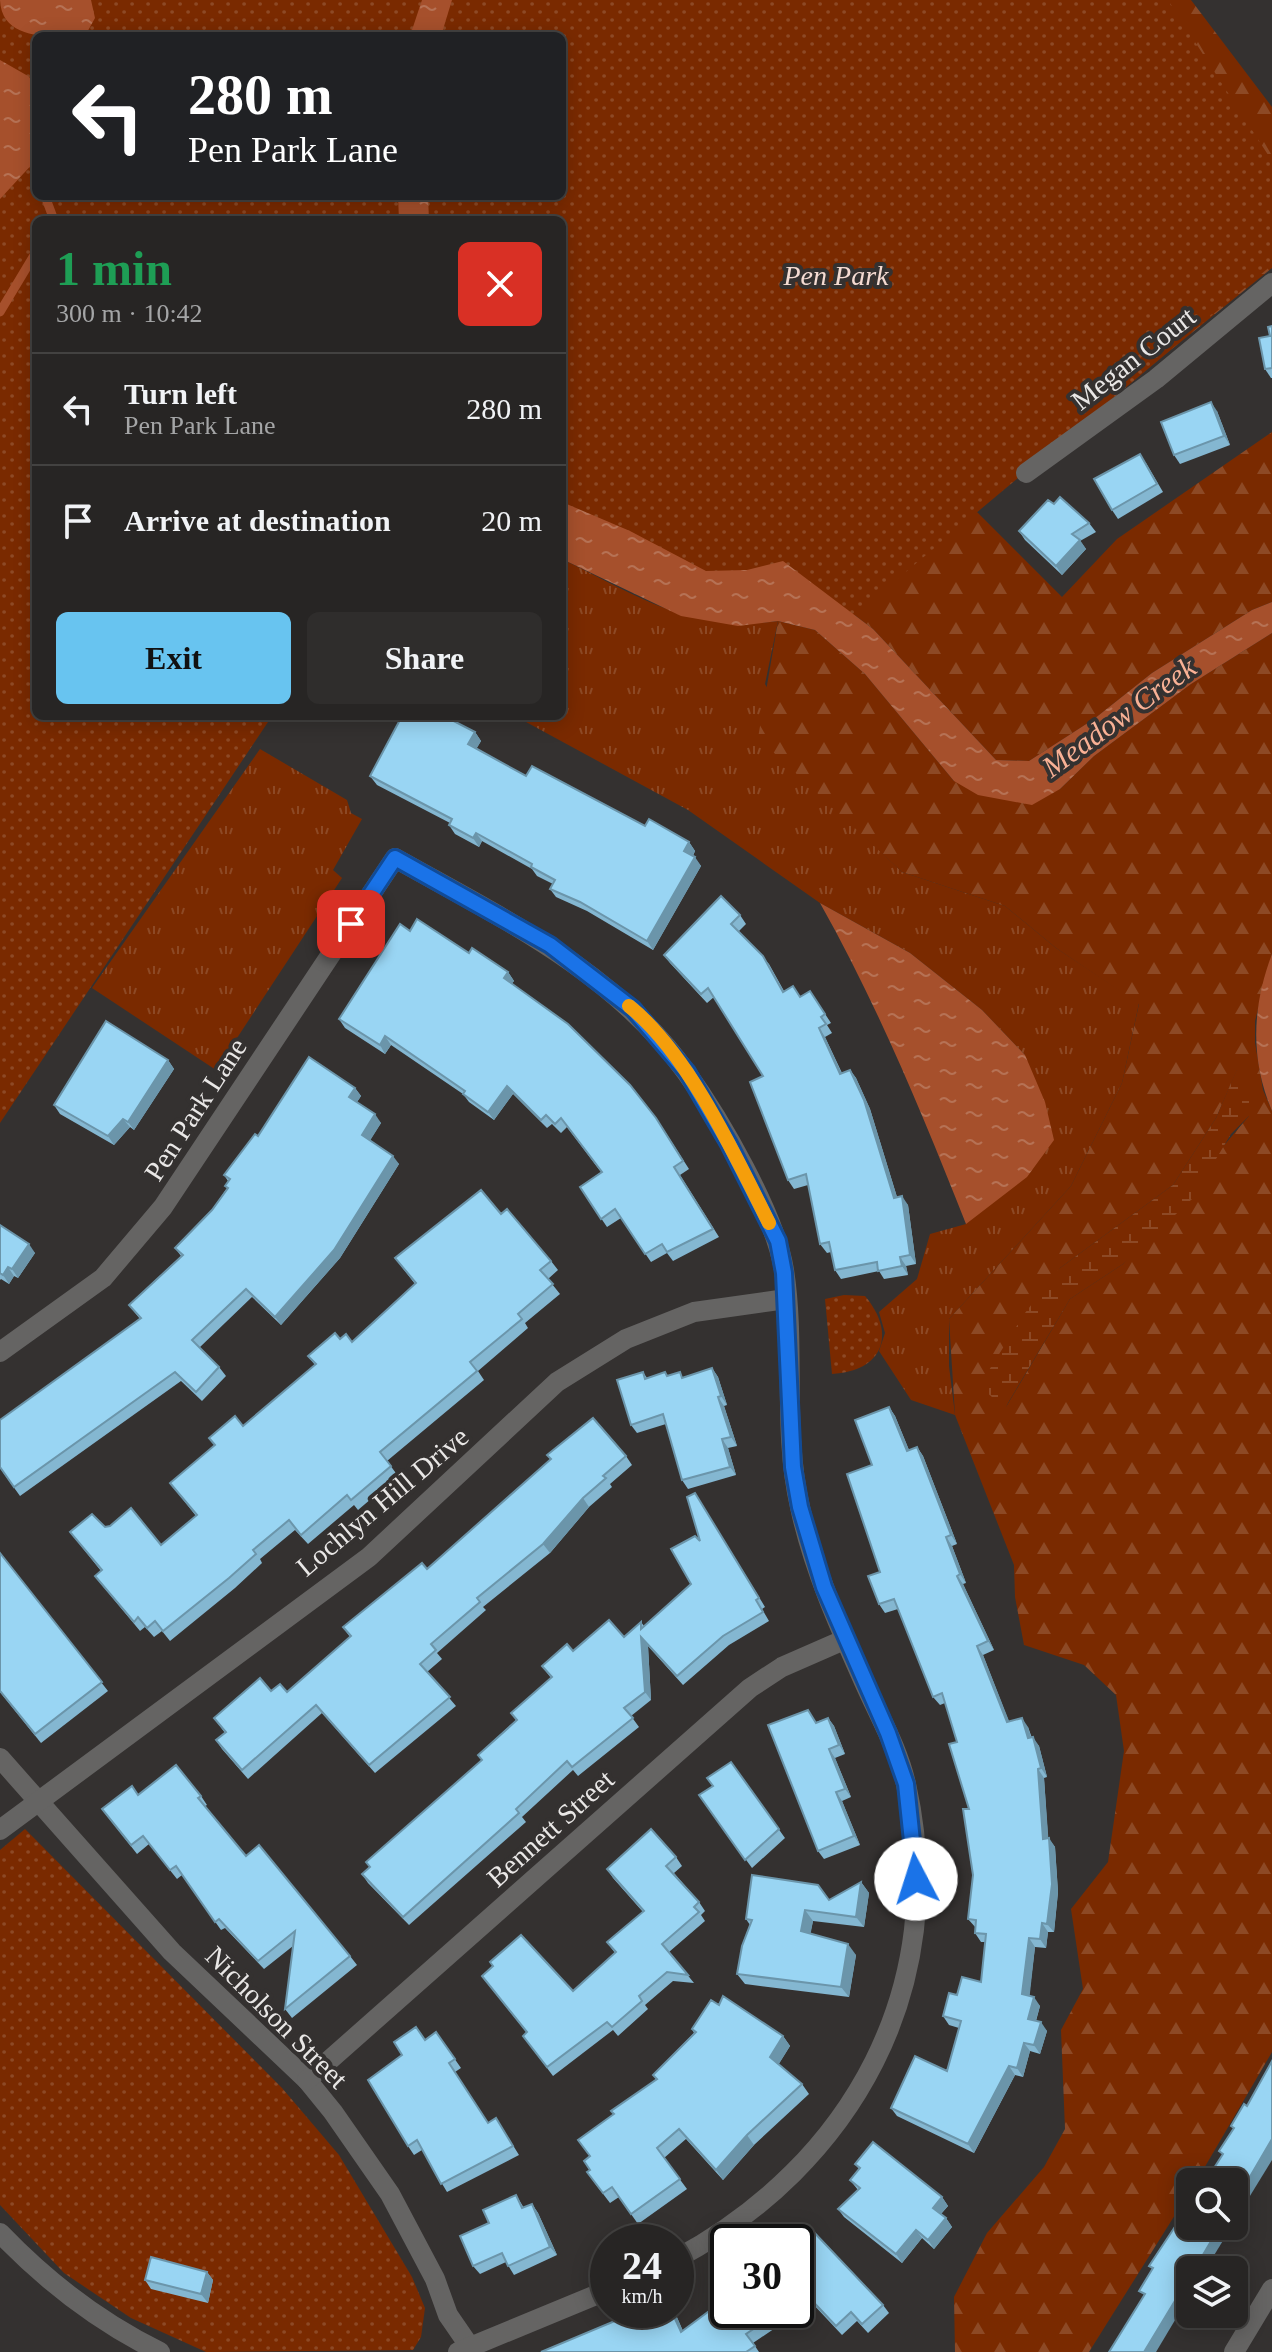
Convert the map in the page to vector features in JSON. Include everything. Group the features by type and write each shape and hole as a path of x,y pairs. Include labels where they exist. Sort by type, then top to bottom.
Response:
{"street":[{"name":"Megan Court","path":"1026,473 1156,379 1272,283"},
{"name":"Pen Park Lane","path":"0,1352 103,1278 163,1207 395,858 550,945 633,1009 687,1072 729,1144 778,1241 786,1299"},
{"path":"694,2249 762,2205 802,2167 841,2121 892,2025 907,1976 916,1924 916,1879 906,1784 888,1733 824,1587 800,1507 793,1467 786,1299"},
{"name":"Lochlyn Hill Drive","path":"0,1830 369,1557 557,1382 626,1339 694,1312 786,1299"},
{"name":"Bennett Street","path":"307,2080 750,1688 782,1667 846,1639"},
{"name":"Nicholson Street","path":"0,1758 172,1952 307,2080 390,2194 435,2279 464,2350"},
{"path":"0,2233 39,2273 72,2299 160,2352"},
{"path":"1234,2352 1272,2289"},
{"path":"464,2350 590,2298"}],"green space":[{"name":"Pen Park","path":"0,0 1168,0 1272,161 1272,265 833,633 566,540 566,216 32,216 32,720 269,720 0,1123"},
{"name":"Pen Park","path":"452,0 1191,0 1272,107 1272,268 974,509 1062,597 1117,539 1272,432 1272,602 1252,610 1152,673 1094,719 1029,761 996,760 873,629 783,561 566,226 566,216 562,216 562,200 566,200 566,32 550,32"},
{"path":"566,561 641,598 691,616 746,623 778,621 765,684 837,810 902,872 1005,906 1056,948 1139,1003 1122,1083 1071,1186 949,1319 949,1366 955,1415 911,1400 879,1351 885,1333 879,1312 917,1279 930,1234 966,1224 1025,1055 982,1010 910,953 820,903 688,810 522,720 566,720"},
{"path":"778,621 815,630 865,674 954,781 1060,789 1094,756 1191,684 1272,633 1272,954 1255,1021 1255,1043 1263,1090 1272,1111 1272,2052 1204,2168 1176,2168 1176,2213 1089,2352 955,2352 954,2297 987,2233 1044,2167 1065,2129 1061,2030 1083,1989 1071,1909 1108,1862 1124,1751 1116,1695 1084,1665 1024,1645 1015,1597 1014,1565 955,1415 949,1319 1071,1186 1122,1083 1139,1004 1056,948 1005,906 902,872 758,738","holes":["1237,1070 1249,1116 1123,1264 1070,1299 1006,1407 1060,1268 1173,1185 1216,1118"]},
{"path":"260,749 347,800 351,813 362,819 333,870 342,878 216,1070 92,988"},
{"path":"1237,1069 1249,1090 1249,1116 1231,1134 1192,1199 1123,1264 1070,1299 1005,1408 979,1386 1025,1313 1060,1268 1173,1185 1216,1118"},
{"path":"844,1295 865,1296 881,1324 882,1337 880,1348 863,1366 832,1374 825,1299"},
{"path":"25,1829 282,2088 339,2155 412,2277 425,2308 421,2337 413,2350 206,2352 131,2318 64,2273 0,2205 0,1850"}],"water":[{"path":"0,0 91,0 95,18 87,32 32,34 10,24 3,14"},
{"path":"422,0 452,0 442,32 411,32"},
{"path":"0,60 32,80 32,164 0,199"},
{"path":"398,200 428,200 429,216 399,216"},
{"name":"Meadow Creek","path":"566,504 630,531 706,571 747,570 783,561 873,629 996,760 1029,761 1094,719 1152,673 1252,610 1272,602 1272,633 1191,684 1094,756 1060,789 1032,805 978,795 954,781 865,674 815,630 778,621 738,626 681,616 566,561"},
{"path":"820,903 910,953 982,1010 1025,1055 1045,1102 1054,1140 1027,1177 966,1224 899,1061"},
{"path":"1272,954 1272,1111 1260,1072 1256,1033 1260,994"}],"building":[{"path":"1272,326 1272,368 1265,369 1259,338 1270,336 1268,327"},
{"path":"1211,402 1224,436 1174,455 1161,422"},
{"path":"1140,454 1157,484 1112,510 1094,479"},
{"path":"1060,497 1089,523 1072,534 1080,540 1056,566 1019,531 1048,500 1054,504"},
{"path":"400,720 452,720 475,732 468,744 526,776 532,766 645,826 649,819 689,842 684,851 695,857 647,941 580,902 550,889 555,880 531,867 532,864 476,833 473,838 449,825 452,819 370,776"},
{"path":"721,896 740,915 731,924 763,956 783,992 793,986 800,997 810,991 825,1014 821,1017 826,1024 819,1028 840,1074 850,1070 864,1100 894,1198 902,1196 910,1255 900,1257 902,1266 878,1271 877,1262 835,1270 829,1242 820,1244 806,1174 788,1180 750,1082 763,1076 708,988 701,994 664,955"},
{"path":"417,919 469,953 472,948 508,972 504,978 568,1024 630,1085 656,1118 683,1161 674,1167 713,1229 667,1252 662,1244 645,1254 615,1209 601,1219 580,1187 602,1172 561,1118 555,1124 546,1115 541,1120 507,1086 488,1112 463,1094 465,1091 385,1036 380,1045 339,1019 400,924 410,931"},
{"path":"106,1021 168,1060 128,1122 123,1119 108,1136 54,1105"},
{"path":"309,1057 355,1088 349,1097 375,1114 362,1135 393,1156 334,1250 275,1317 246,1289 192,1340 219,1367 196,1392 175,1372 14,1487 0,1467 0,1420 141,1318 129,1305 183,1255 175,1248 212,1210 228,1188 225,1186 230,1179 224,1175 255,1134 258,1136"},
{"path":"481,1190 501,1214 507,1209 551,1261 540,1270 553,1284 518,1314 522,1319 470,1362 477,1371 380,1452 391,1466 351,1500 347,1495 301,1535 289,1520 253,1550 256,1554 229,1578 163,1631 155,1621 147,1628 138,1617 134,1622 95,1576 102,1570 70,1532 92,1514 105,1527 110,1526 131,1508 161,1545 197,1515 170,1483 215,1445 209,1438 235,1416 243,1426 316,1364 308,1356 335,1333 340,1339 346,1334 352,1342 416,1283 395,1258"},
{"path":"0,1225 29,1244 12,1269 8,1267 3,1275 0,1273"},
{"path":"712,1368 731,1437 722,1439 730,1467 682,1480 663,1414 631,1425 617,1380 643,1372 645,1379 665,1372 667,1376 680,1372 682,1378"},
{"path":"889,1407 907,1451 917,1447 951,1535 946,1537 960,1574 957,1576 988,1641 977,1646 1007,1722 1022,1718 1028,1738 1033,1737 1041,1768 1038,1769 1043,1839 1049,1838 1052,1884 1047,1924 1042,1923 1040,1939 1029,1938 1022,1994 1034,1997 1028,2019 1041,2022 1034,2045 1024,2043 1017,2068 1009,2066 968,2144 891,2108 915,2056 947,2071 961,2021 943,2016 949,1993 957,1995 962,1977 981,1982 986,1934 975,1933 976,1920 968,1919 973,1875 963,1809 969,1809 949,1744 957,1742 942,1693 933,1697 894,1599 879,1604 868,1576 880,1572 847,1474 872,1465 855,1420"},
{"path":"593,1418 626,1456 603,1476 606,1478 583,1498 543,1544 477,1598 480,1602 431,1644 436,1650 420,1664 450,1697 369,1765 316,1705 242,1770 216,1740 226,1732 214,1718 260,1678 271,1691 280,1684 287,1692 351,1636 343,1627 422,1563 427,1569 551,1459 547,1455"},
{"path":"695,1493 759,1598 756,1600 763,1612 723,1636 677,1676 641,1637 645,1692 624,1708 633,1718 572,1767 567,1761 516,1809 519,1813 403,1917 362,1874 370,1867 366,1862 482,1760 478,1755 517,1720 511,1713 552,1677 542,1666 567,1644 573,1651 609,1620 624,1637 641,1622 641,1629 691,1584 671,1549 695,1536 700,1541 687,1497"},
{"path":"0,1553 102,1682 35,1734 0,1691"},
{"path":"808,1710 816,1723 828,1718 839,1745 829,1749 845,1789 836,1792 854,1836 818,1851 768,1725"},
{"path":"731,1762 779,1829 745,1860 699,1795 713,1786 707,1778"},
{"path":"176,1765 201,1796 198,1798 246,1856 259,1845 350,1956 285,2009 295,1931 258,1961 219,1919 215,1922 176,1866 170,1870 143,1836 131,1845 102,1809 132,1786 138,1795"},
{"path":"651,1829 676,1857 666,1866 699,1902 694,1907 699,1912 662,1944 688,1975 667,1972 639,1996 642,2001 612,2027 607,2022 547,2067 523,2036 527,2032 482,1976 493,1966 490,1962 521,1935 573,1991 616,1952 607,1942 644,1911 607,1869"},
{"path":"752,1875 818,1885 829,1900 861,1882 856,1917 805,1910 801,1931 848,1944 841,1987 737,1974 742,1946 752,1920 746,1919"},
{"path":"723,1996 783,2036 770,2057 802,2084 747,2135 716,2170 679,2129 657,2148 680,2179 631,2214 612,2187 603,2193 587,2172 590,2170 584,2161 590,2156 578,2140 614,2114 611,2111 657,2079 653,2075 696,2032 692,2029 711,2000 719,2005"},
{"path":"416,2027 425,2040 436,2032 455,2059 449,2063 488,2123 496,2118 513,2146 441,2184 417,2140 408,2146 368,2080 402,2055 394,2042"},
{"path":"1272,2061 1272,2139 1248,2180 1248,2168 1214,2168 1223,2154 1219,2151 1234,2128 1231,2126 1244,2104 1247,2106"},
{"path":"873,2142 942,2197 933,2208 946,2218 928,2240 916,2230 896,2254 838,2209 860,2188 850,2180 860,2168 855,2164"},
{"path":"516,2195 522,2208 532,2204 550,2247 508,2266 502,2253 473,2266 460,2236 489,2223 483,2210"},
{"path":"1176,2225 1176,2240 1212,2240 1202,2256 1176,2256 1176,2299 1144,2352 1109,2352 1145,2294 1139,2291 1153,2268 1149,2266"},
{"path":"814,2232 883,2305 862,2324 851,2312 836,2326 814,2303"},
{"path":"151,2257 207,2272 201,2294 145,2280"},
{"path":"710,2310 710,2328 755,2328 746,2334 755,2346 746,2352 541,2352 598,2328 679,2328 681,2332 694,2328 694,2322"}],"waterway":[{"path":"46,200 52,216"},
{"path":"0,312 32,259"}],"slow traffic":[{"path":"629,1006 687,1072 729,1144 769,1223"}],"route":[{"path":"351,924 395,858 550,945 633,1009 687,1072 729,1144 778,1241 784,1273 793,1467 800,1507 824,1587 888,1733 906,1784 916,1879"}]}
